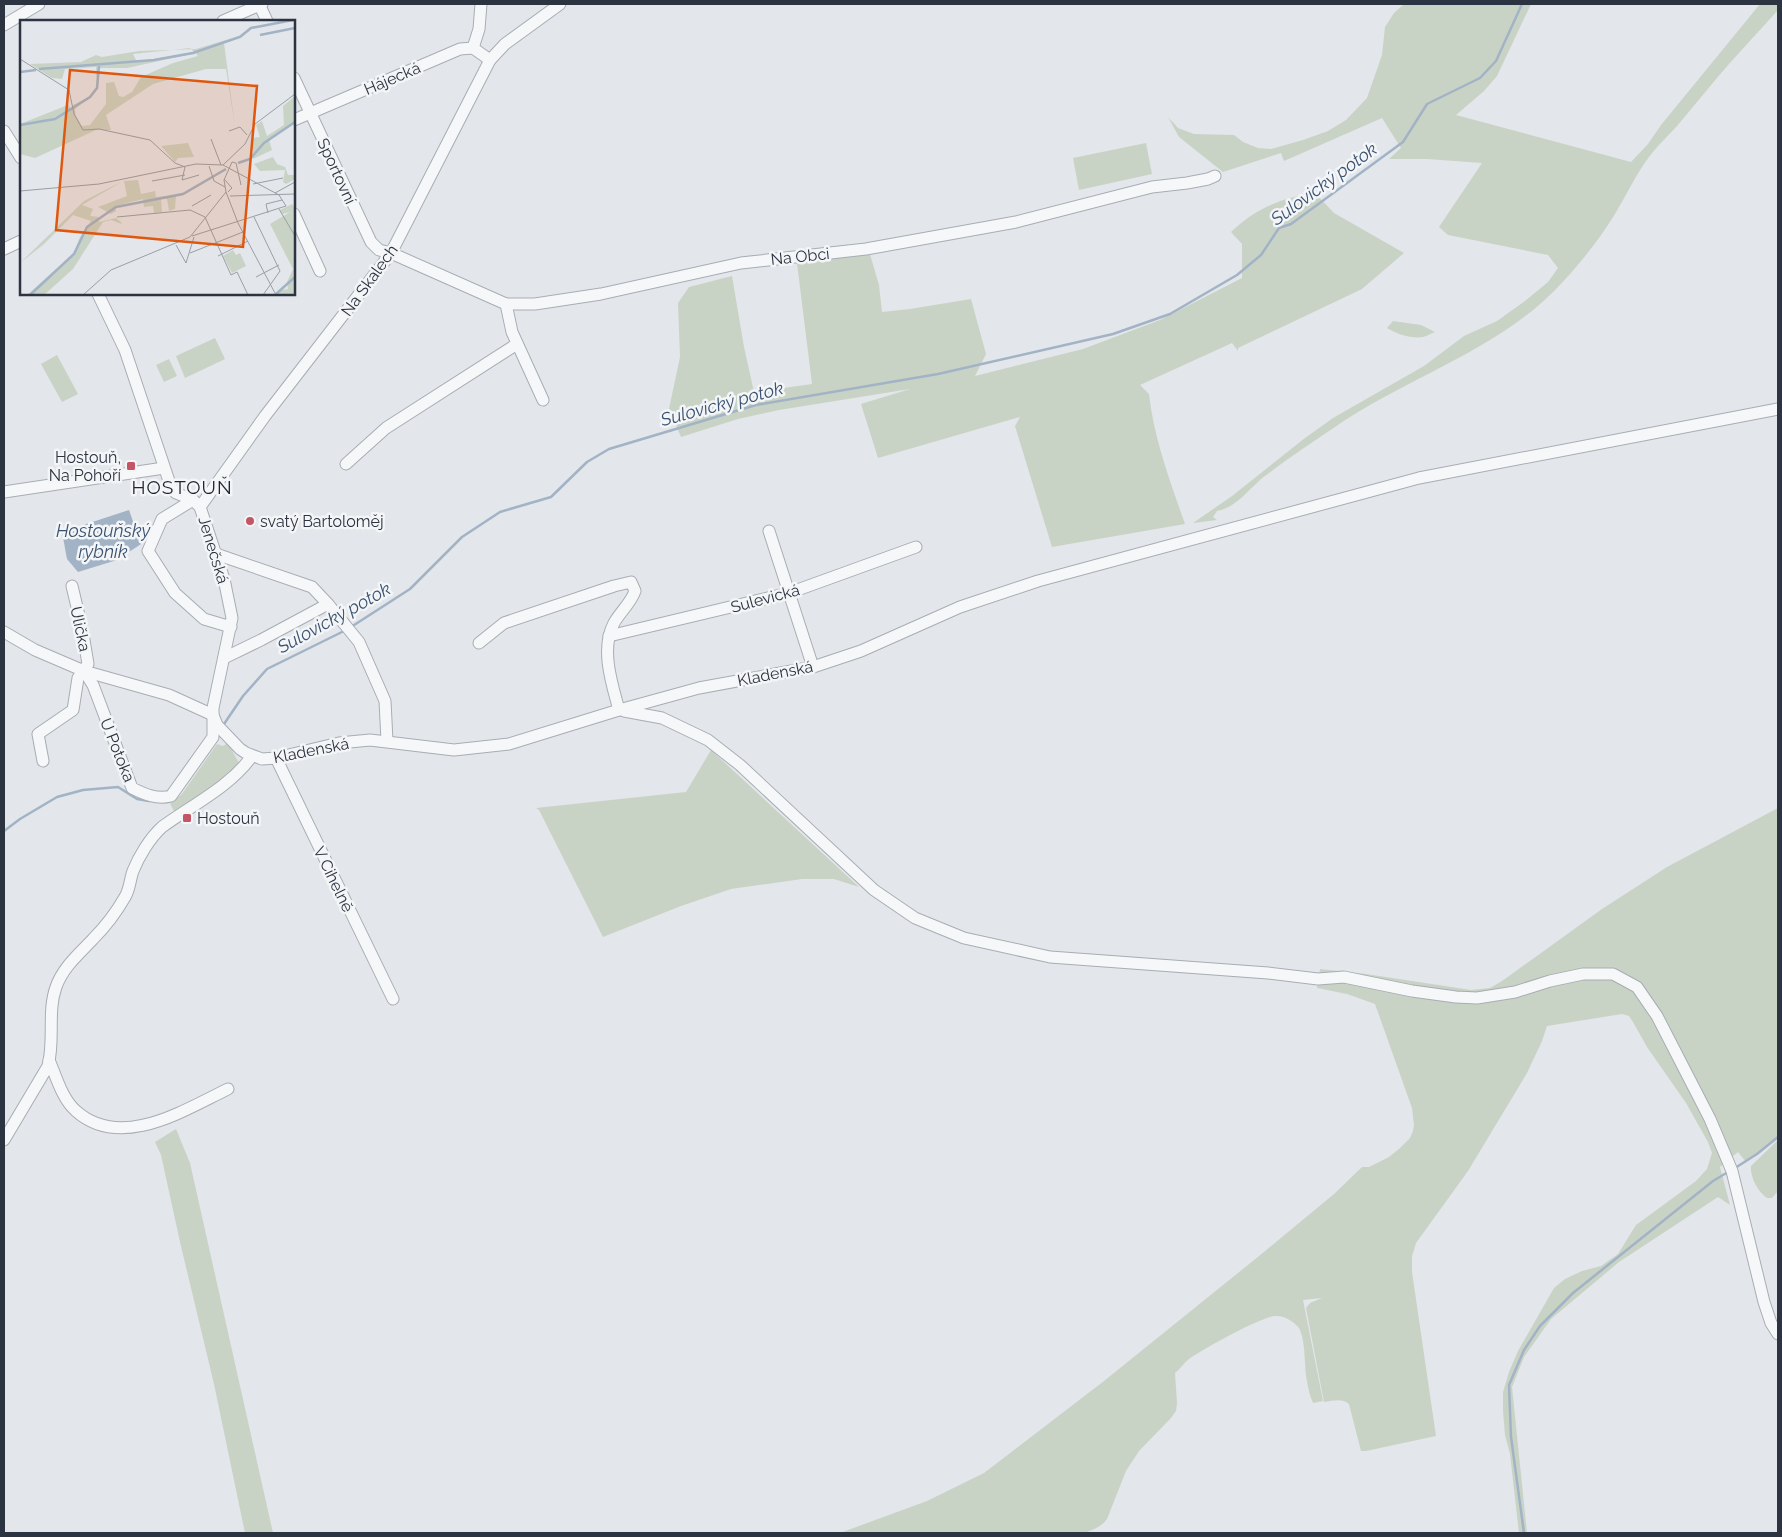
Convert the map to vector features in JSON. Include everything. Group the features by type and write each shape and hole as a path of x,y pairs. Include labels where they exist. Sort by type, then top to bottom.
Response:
{"street":[{"path":"4,25 38,4"},
{"path":"226,20 260,4 267,20"},
{"path":"481,4 479,29 473,48 490,60"},
{"name":"Na Skalech","path":"197,504 392,252 490,60 505,44 560,4"},
{"name":"Hájecká","path":"295,120 460,49 473,48"},
{"name":"Sportovní","path":"295,80 371,242 379,250 392,252"},
{"path":"4,131 20,156"},
{"path":"10,141 20,135"},
{"name":"Na Obci","path":"392,252 506,304 535,304 601,294 741,263 866,249 1040,217 1089,202 1152,187 1187,183 1215,176"},
{"path":"295,216 320,271"},
{"path":"4,249 20,241"},
{"name":"Jenečská","path":"98,295 125,350 171,487 176,493 197,504 206,520 224,578 231,608 231,627 213,715"},
{"path":"506,304 512,332 543,400"},
{"path":"346,464 386,428 517,344"},
{"name":"Kladenská","path":"213,715 217,725 240,749 262,759 276,758 339,742 387,741 454,750 509,744 619,710 699,688 813,667 860,651 960,607 1038,581 1419,478 1778,409"},
{"path":"4,492 164,468"},
{"path":"197,504 162,518 148,551 175,593 204,619 231,627"},
{"path":"769,531 813,667"},
{"name":"Sulevická","path":"610,636 789,593 916,547"},
{"path":"216,554 312,587 328,604 359,642 381,692 384,701 387,741"},
{"path":"479,643 504,623 631,582 635,591 612,628 608,652 609,669 619,710"},
{"name":"Ulička","path":"72,586 88,664 84,671"},
{"path":"224,658 328,604"},
{"path":"4,632 35,650 84,671 169,695 213,715"},
{"path":"43,761 38,734 73,710 78,678 84,671"},
{"name":"U Potoka","path":"84,671 93,685 132,788 144,794 161,798 171,796 213,738 213,715"},
{"name":"Kladenská","path":"619,710 662,718 708,740 740,766 874,890 916,918 938,929 989,945 1050,957 1268,973 1318,979 1344,978 1412,991 1477,998 1515,992 1550,981 1583,974 1613,974 1637,987 1657,1016 1717,1135 1732,1171 1764,1302 1771,1323 1778,1334"},
{"path":"4,1140 45,1072 50,1060 53,1001 59,980 72,960 101,930 124,899 134,869 154,835 162,827 228,780 252,756"},
{"name":"V Cihelně","path":"276,758 393,999"},
{"path":"50,1060 64,1095 75,1110 94,1124 124,1129 156,1123 228,1089"}],"green space":[{"path":"1404,4 1531,4 1497,76 1484,91 1456,115 1631,162 1648,144 1661,125 1760,4 1778,4 1778,10 1652,153 1612,219 1593,246 1572,272 1539,305 1491,340 1360,411 1293,455 1232,505 1217,511 1213,517 1217,520 1193,523 1232,496 1333,418 1424,366 1464,336 1497,321 1548,282 1558,268 1548,255 1448,235 1439,227 1482,163 1427,159 1389,159 1401,148 1382,118 1284,161 1281,153 1223,172 1179,137 1168,117 1178,128 1194,134 1234,135 1243,142 1258,148 1271,149 1328,131 1346,120 1367,98 1382,55 1385,27 1394,13"},
{"path":"1146,143 1152,174 1079,190 1073,158"},
{"path":"1314,192 1334,213 1404,253 1362,289 1238,348 1238,351 1232,343 1140,385 1149,394 1159,444 1185,524 1052,547 1015,426 1020,417 878,458 861,404 910,389 779,410 738,419 681,437 669,409 680,357 678,303 689,287 732,276 754,392 812,384 797,263 869,251 879,285 882,312 971,299 986,354 975,376 1083,349 1160,320 1242,278 1242,244 1231,232 1259,210 1290,198"},
{"path":"1393,321 1421,325 1435,332 1423,337 1404,336 1387,328"},
{"path":"215,338 225,359 185,378 176,356"},
{"path":"57,355 78,394 62,402 41,364"},
{"path":"169,359 177,376 164,382 156,365"},
{"path":"228,743 239,763 233,771 217,784 174,811 170,804 182,794 217,744 223,746"},
{"path":"711,750 859,887 834,879 802,879 731,889 681,906 603,937 539,810 536,808 686,792"},
{"path":"1778,808 1778,1137 1746,1162 1738,1152 1720,1167 1730,1205 1718,1197 1619,1262 1551,1319 1524,1357 1512,1387 1527,1533 1519,1533 1503,1411 1503,1392 1518,1351 1554,1288 1565,1279 1582,1271 1601,1266 1618,1254 1636,1225 1696,1181 1707,1169 1712,1153 1708,1142 1686,1103 1647,1047 1629,1016 1622,1014 1547,1026 1527,1073 1468,1171 1416,1243 1412,1256 1412,1272 1436,1436 1361,1451 1349,1404 1340,1400 1324,1402 1306,1308 1310,1303 1322,1298 1303,1300 1323,1401 1313,1403 1307,1384 1301,1333 1297,1325 1288,1319 1281,1316 1268,1318 1245,1327 1219,1341 1189,1359 1175,1373 1176,1411 1139,1451 1126,1471 1107,1519 1097,1528 1084,1533 840,1533 927,1501 984,1473 1104,1381 1259,1256 1334,1194 1362,1167 1369,1167 1389,1157 1410,1138 1414,1125 1412,1108 1375,1004 1347,994 1317,988 1320,969 1471,990 1490,988 1602,909 1667,867"},
{"path":"176,1129 190,1163 273,1533 245,1533 214,1384 161,1155 155,1142"},
{"path":"1778,1140 1778,1191 1772,1198 1767,1198 1755,1184 1751,1166"}],"water":[{"name":"Hostouňský rybník","path":"129,510 141,544 117,560 78,572 67,559 62,532"}],"waterway":[{"name":"Sulovický potok","path":"351,627 410,589 462,537 500,512 551,497 587,462 609,449 756,405 938,374 1113,334 1170,314 1237,275 1261,255 1279,228 1291,224 1403,142 1427,104 1480,78 1496,61 1522,4"},
{"name":"Sulovický potok","path":"222,727 243,696 267,669 344,631"},
{"name":"Sulovický potok","path":"4,831 57,797 83,790 118,787 137,799 149,801"},
{"path":"1735,1168 1757,1154 1778,1137"},
{"path":"1524,1533 1511,1437 1509,1385 1524,1350 1540,1326 1573,1293 1713,1181 1728,1172"}],"place":[{"name":"Hostouň, Na Pohoří","path":"131,466"},
{"name":"svatý Bartoloměj","path":"250,521"},
{"name":"Hostouň","path":"187,818"}],"district":[{"name":"HOSTOUŇ","path":"182,487"}]}
